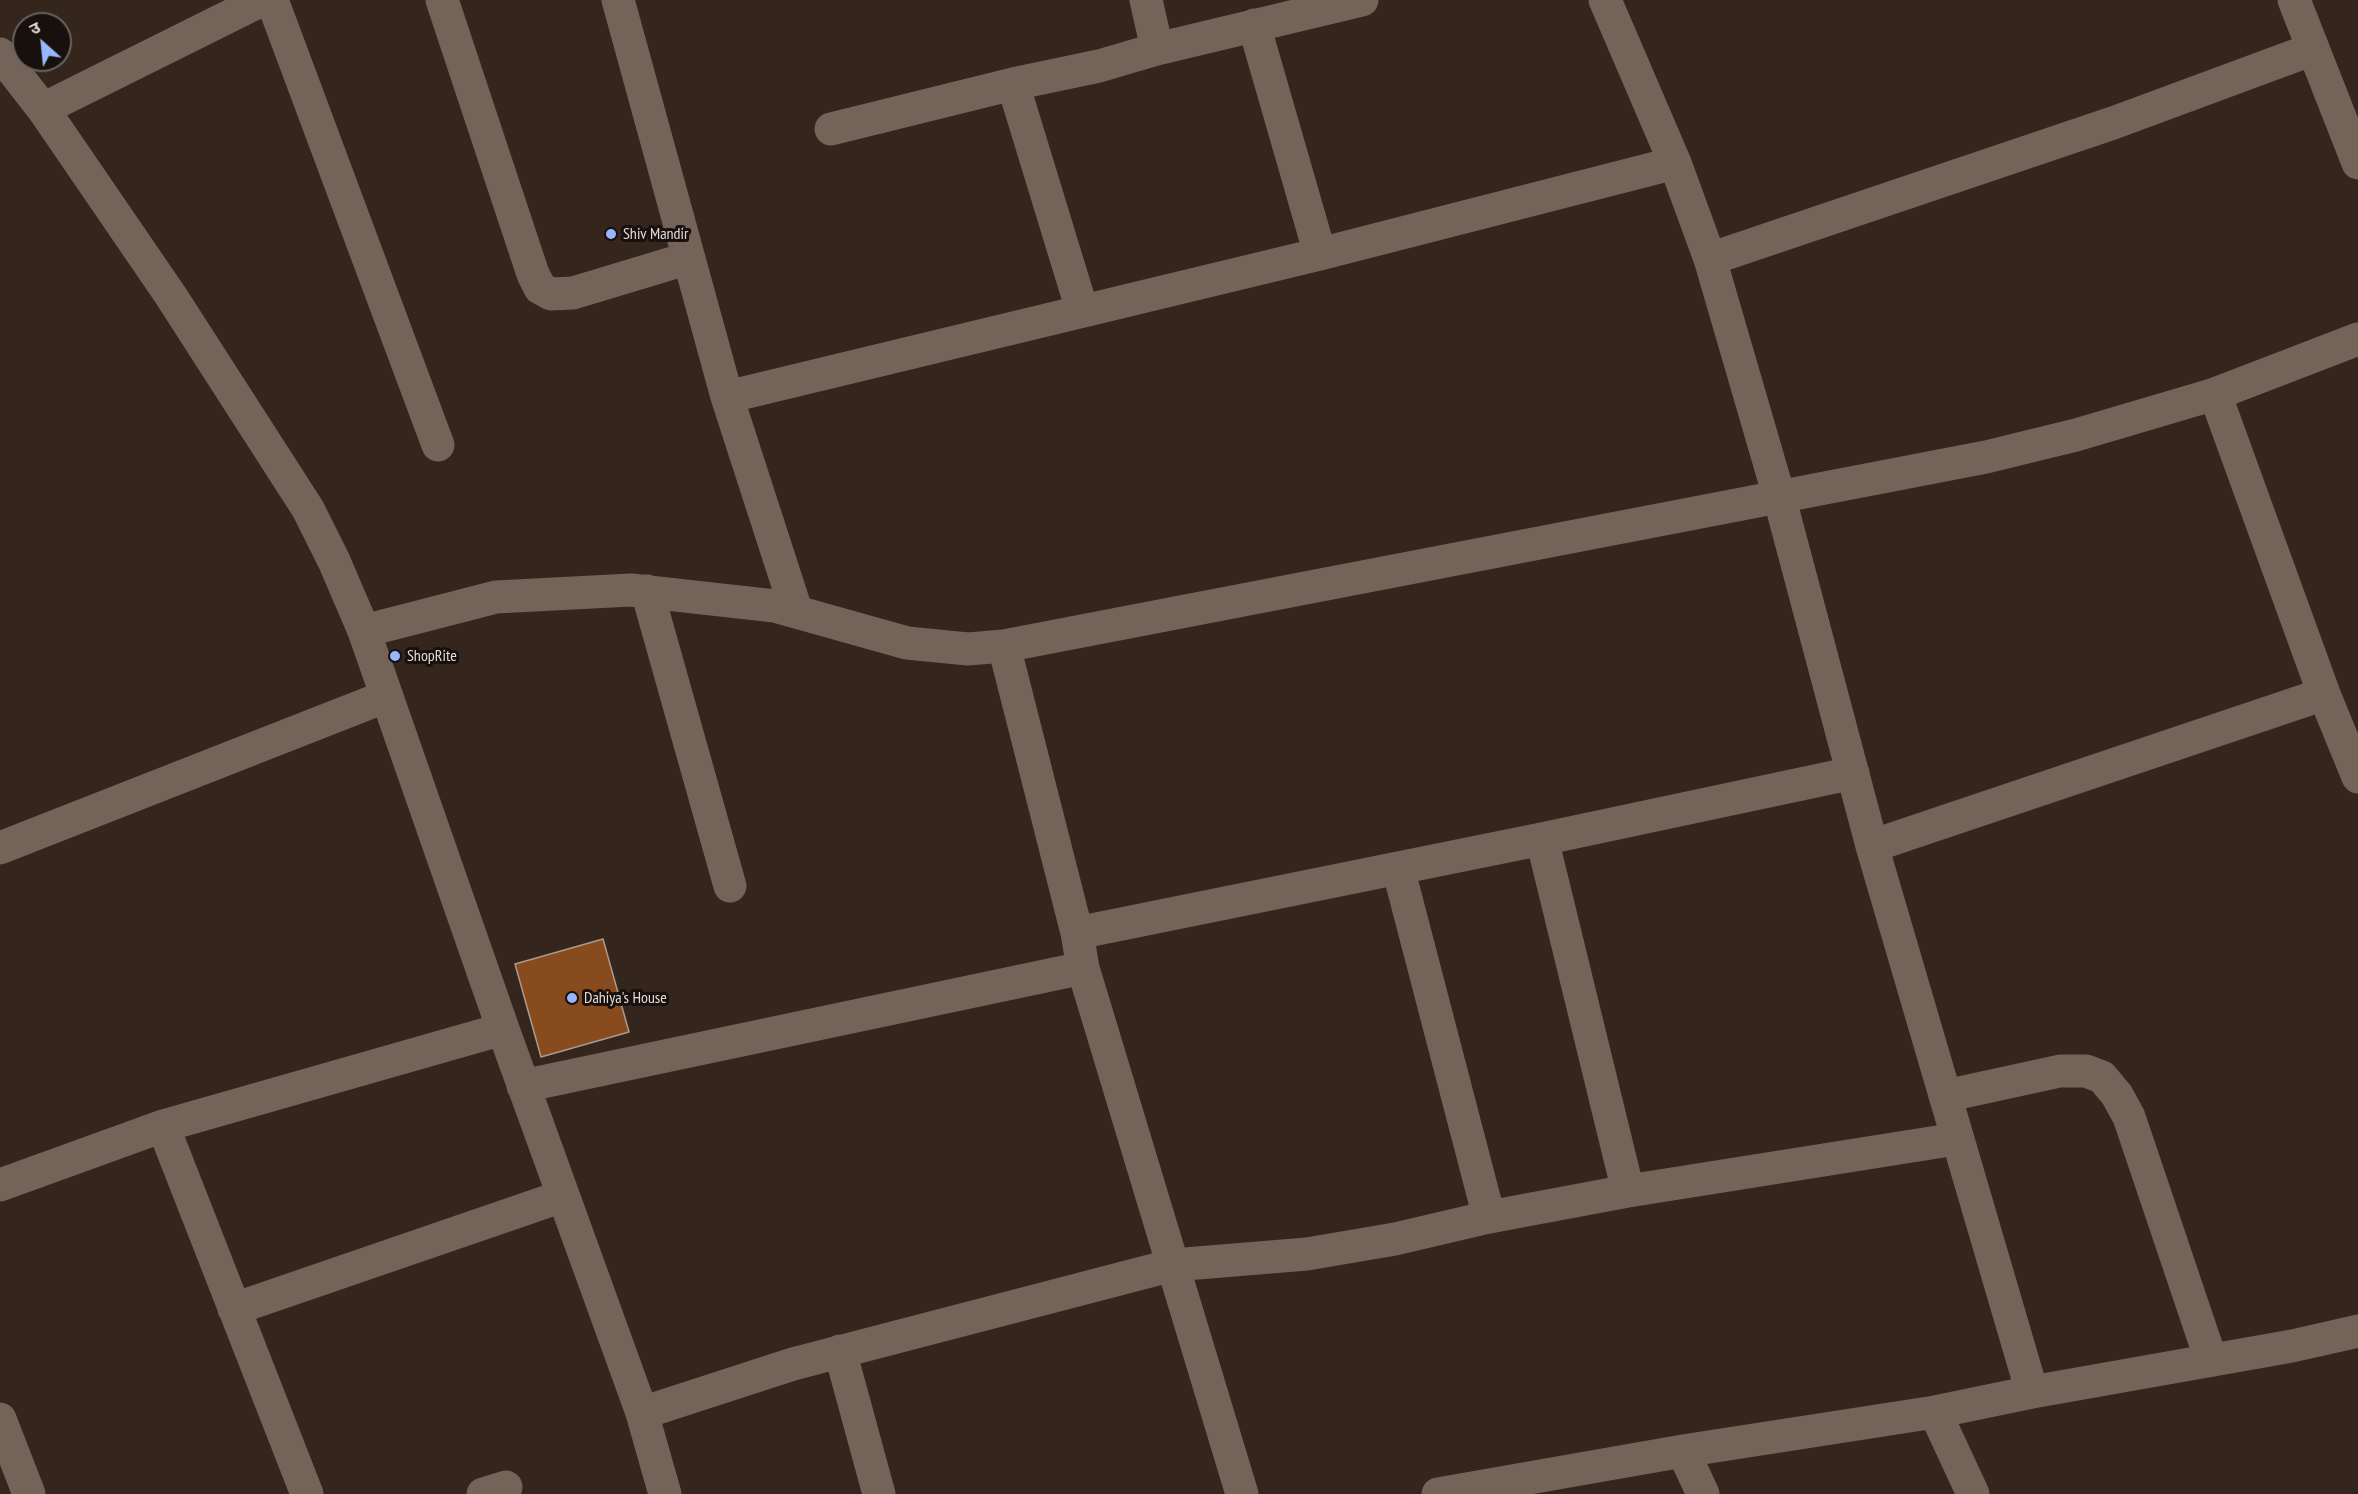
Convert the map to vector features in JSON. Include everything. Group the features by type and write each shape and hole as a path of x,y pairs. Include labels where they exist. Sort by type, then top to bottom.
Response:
{"street":[{"path":"43,109 262,0"},
{"path":"272,0 438,445"},
{"path":"442,0 533,274 540,288 551,294 573,293 689,258"},
{"path":"618,0 727,397 796,610"},
{"path":"1146,0 1157,49"},
{"path":"831,129 1013,84 1099,66 1157,49 1362,0"},
{"path":"1605,0 1675,163 1710,259 1779,496 1872,846 2032,1392"},
{"path":"2294,0 2358,163"},
{"path":"1254,25 1320,254"},
{"path":"1710,259 2113,123 2313,49"},
{"path":"0,54 43,109 171,296 308,509 334,561 364,631 523,1086 642,1413 665,1494"},
{"path":"1013,84 1082,310"},
{"path":"727,397 1320,254 1675,163"},
{"path":"364,631 496,597 631,590 796,610 907,643 968,649 1004,646 1986,457 2076,435 2215,394 2358,339"},
{"path":"2215,394 2324,694 2358,777"},
{"path":"646,591 730,886"},
{"path":"1004,646 1077,933 1083,968 1242,1494"},
{"path":"1872,846 2324,694"},
{"path":"0,848 387,696"},
{"path":"1077,933 1542,839 1853,773"},
{"path":"1542,839 1628,1191"},
{"path":"1398,868 1489,1217"},
{"path":"523,1086 1083,968"},
{"path":"0,1185 163,1126 503,1029"},
{"path":"1945,1096 2060,1071 2086,1071 2102,1077 2117,1095 2129,1117 2211,1360"},
{"path":"163,1126 307,1494"},
{"path":"642,1413 793,1364 1173,1265 1307,1254 1395,1239 1489,1217 1628,1191 1956,1139"},
{"path":"234,1309 563,1196"},
{"path":"1440,1494 1683,1451 1935,1412 2032,1392 2325,1339 2358,1330"},
{"path":"840,1351 879,1494"},
{"path":"1935,1412 1973,1494"},
{"path":"0,1419 29,1494"},
{"path":"1683,1451 1703,1494"}],"building":[{"name":"Dahiya's House","path":"603,939 629,1032 541,1057 515,964"}],"place":[{"name":"Shiv Mandir","path":"611,234"},
{"name":"ShopRite","path":"395,656"},
{"name":"Dahiya's House","path":"572,998"}]}
